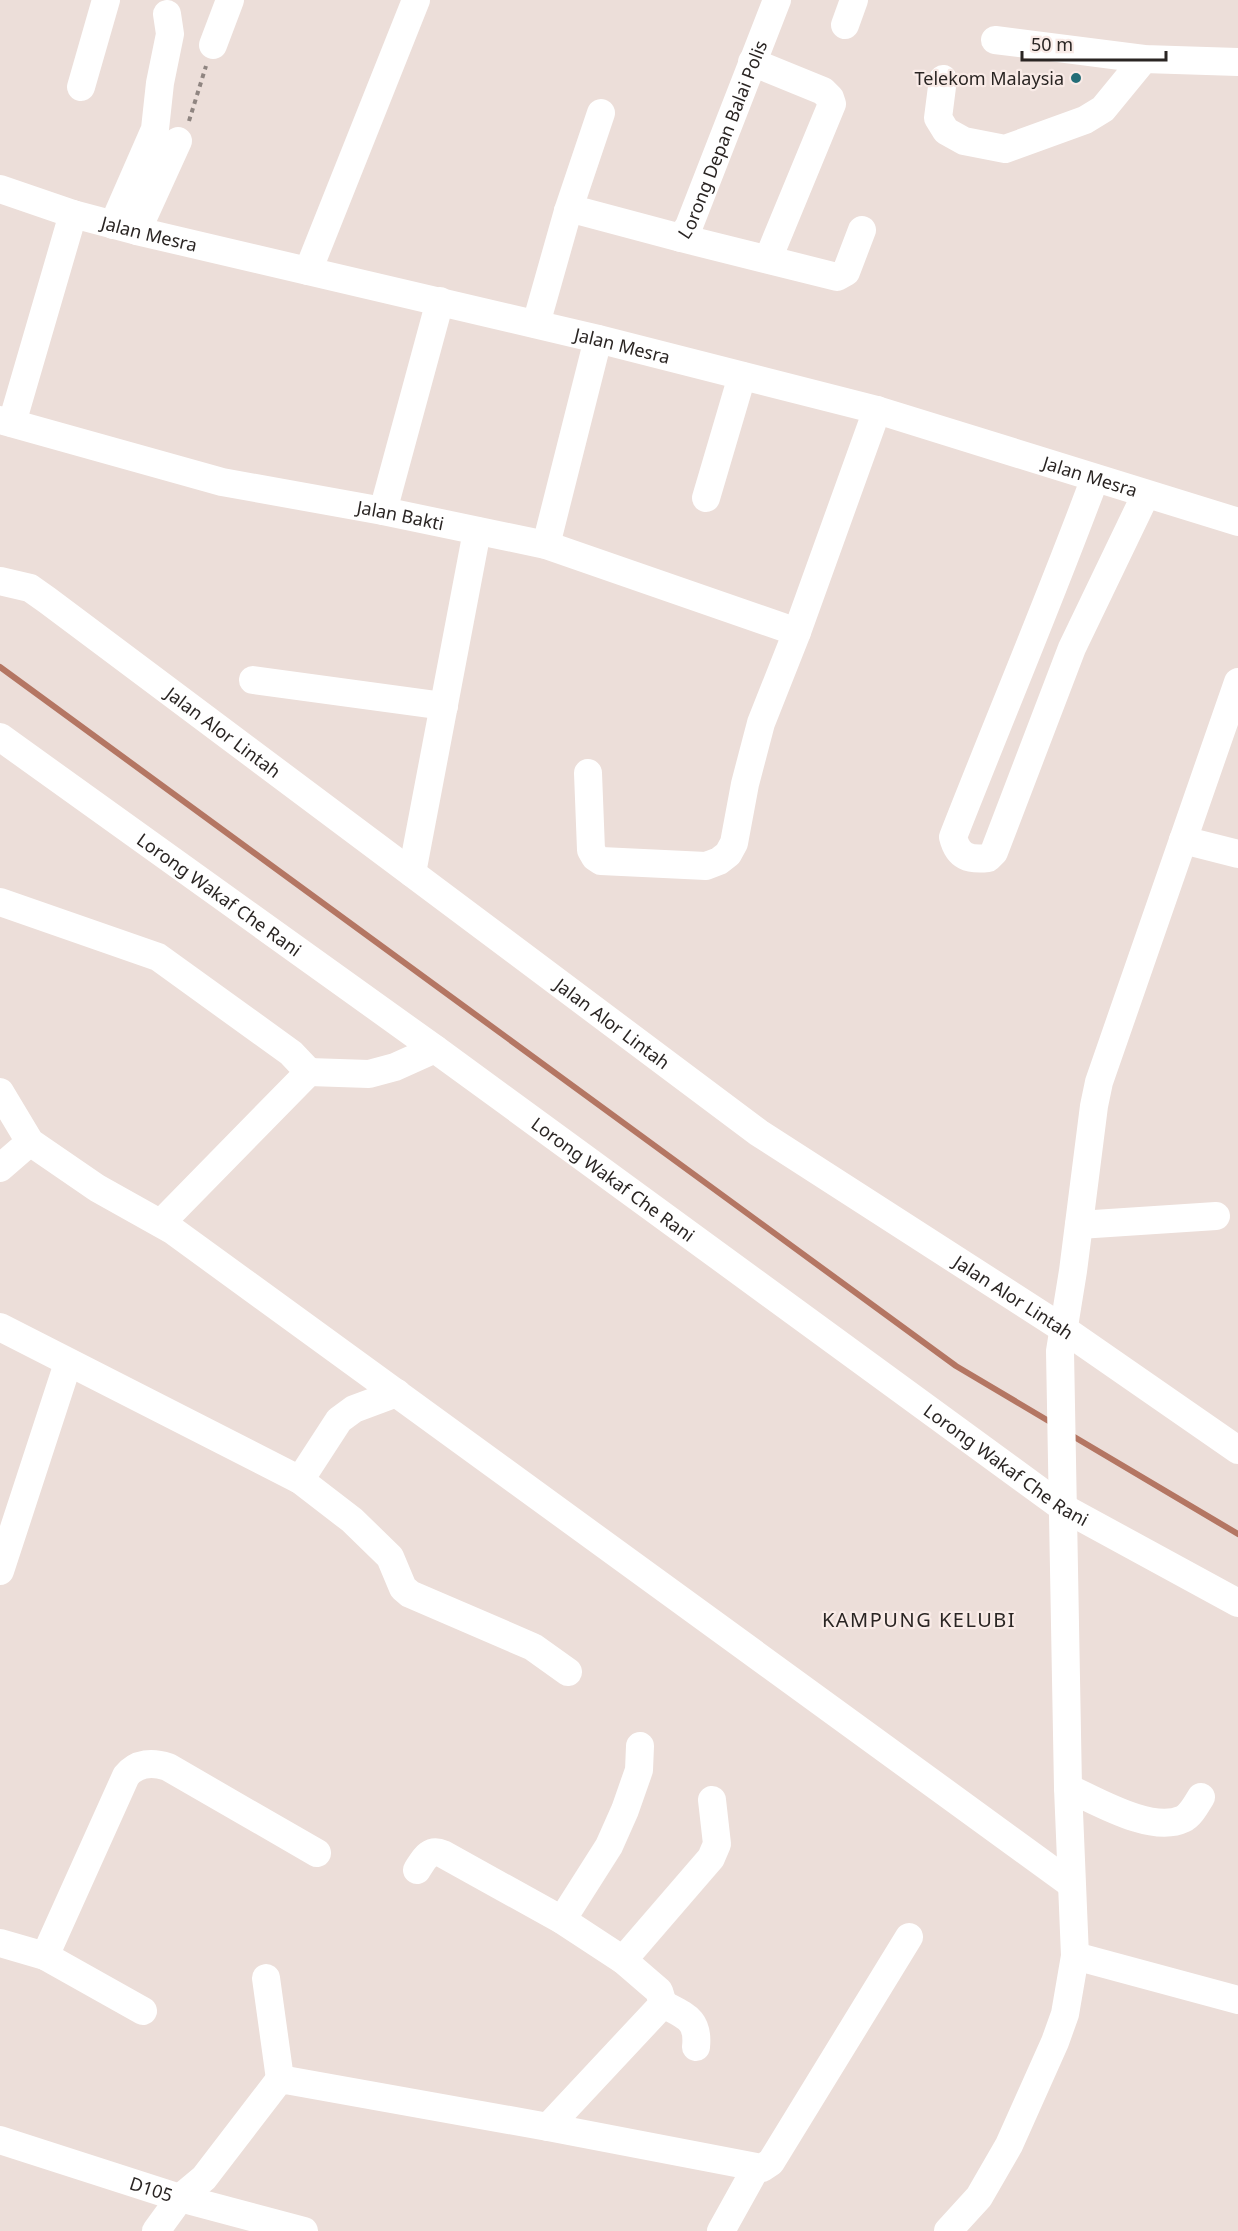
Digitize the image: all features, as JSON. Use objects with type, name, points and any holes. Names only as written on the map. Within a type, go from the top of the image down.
[{"type":"street","points":[[81,87],[106,0]]},
{"type":"street","points":[[213,45],[230,0]]},
{"type":"street","points":[[308,271],[416,0]]},
{"type":"street","name":"Lorong Depan Balai Polis","points":[[568,211],[576,210],[681,238],[689,226],[777,0]]},
{"type":"street","points":[[125,228],[155,129],[160,83],[170,34],[167,14]]},
{"type":"street","points":[[995,40],[1144,59],[1238,62]]},
{"type":"street","points":[[943,79],[938,117],[946,131],[964,141],[1005,149],[1085,120],[1102,109],[1144,59]]},
{"type":"street","points":[[752,62],[823,91],[832,104],[768,260]]},
{"type":"street","points":[[536,324],[568,211],[601,113]]},
{"type":"street","points":[[125,228],[178,141]]},
{"type":"street","name":"Jalan Mesra","points":[[0,189],[73,214],[125,228],[598,339],[877,410],[1238,522]]},
{"type":"street","points":[[6,421],[73,214]]},
{"type":"street","points":[[681,238],[837,277],[846,272],[861,230]]},
{"type":"street","points":[[383,511],[440,301]]},
{"type":"street","points":[[546,545],[598,339]]},
{"type":"street","points":[[706,498],[742,376]]},
{"type":"street","points":[[588,773],[591,850],[601,861],[706,866],[719,861],[728,854],[734,843],[761,723],[797,632],[877,410]]},
{"type":"street","name":"Jalan Bakti","points":[[6,421],[222,482],[383,511],[546,545],[797,632]]},
{"type":"street","points":[[1095,478],[1056,584],[1001,714],[953,837],[955,848],[963,855],[975,860],[988,858],[994,852],[1072,648],[1146,494]]},
{"type":"street","points":[[411,873],[477,531]]},
{"type":"street","name":"Jalan Alor Lintah","points":[[0,581],[30,588],[47,600],[759,1133],[1061,1339],[1238,1450]]},
{"type":"street","points":[[1056,584],[1091,609]]},
{"type":"street","points":[[253,680],[444,706]]},
{"type":"street","points":[[948,2231],[980,2197],[1009,2145],[1055,2042],[1065,2014],[1075,1956],[1068,1788],[1061,1476],[1061,1339],[1099,1082],[1238,682]]},
{"type":"street","name":"Lorong Wakaf Che Rani","points":[[0,737],[435,1049],[1062,1507],[1238,1603]]},
{"type":"street","points":[[1183,840],[1238,854]]},
{"type":"street","points":[[0,902],[158,957],[291,1053],[309,1072],[369,1074],[395,1067],[435,1049]]},
{"type":"street","points":[[161,1223],[309,1072]]},
{"type":"street","points":[[0,1092],[30,1142],[97,1188],[161,1223],[1071,1884]]},
{"type":"street","points":[[0,1168],[30,1142]]},
{"type":"street","points":[[1079,1225],[1216,1216]]},
{"type":"street","points":[[0,1327],[300,1480],[352,1521],[390,1557],[403,1588],[410,1594],[533,1647],[568,1672]]},
{"type":"street","points":[[0,1571],[68,1363]]},
{"type":"street","points":[[300,1480],[339,1420],[354,1409],[397,1394]]},
{"type":"street","points":[[562,1920],[609,1846],[625,1810],[639,1770],[639,1746]]},
{"type":"street","points":[[45,1956],[126,1776],[130,1771],[142,1765],[158,1764],[168,1767],[317,1852]]},
{"type":"street","points":[[1068,1788],[1145,1821],[1167,1825],[1185,1819],[1201,1797]]},
{"type":"street","points":[[623,1960],[711,1858],[717,1844],[712,1800]]},
{"type":"street","points":[[417,1870],[428,1854],[438,1852],[562,1920],[623,1960],[658,1991],[663,2004],[690,2019],[695,2026],[696,2047]]},
{"type":"street","points":[[280,2079],[762,2168],[771,2162],[909,1937]]},
{"type":"street","points":[[0,1943],[45,1956],[143,2011]]},
{"type":"street","points":[[1075,1956],[1238,2000]]},
{"type":"street","points":[[156,2231],[180,2198],[204,2178],[280,2079],[266,1978]]},
{"type":"street","points":[[548,2127],[663,2004]]},
{"type":"street","name":"D105","points":[[0,2140],[180,2198],[296,2230]]},
{"type":"street","points":[[721,2231],[756,2168]]},
{"type":"path","points":[[178,141],[190,118],[213,45]]},
{"type":"waterway","points":[[0,667],[956,1366],[1052,1423]]},
{"type":"waterway","points":[[1071,1435],[1238,1534]]},
{"type":"place","name":"Telekom Malaysia","points":[[1076,78]]},
{"type":"district","name":"KAMPUNG KELUBI","points":[[919,1619]]}]
